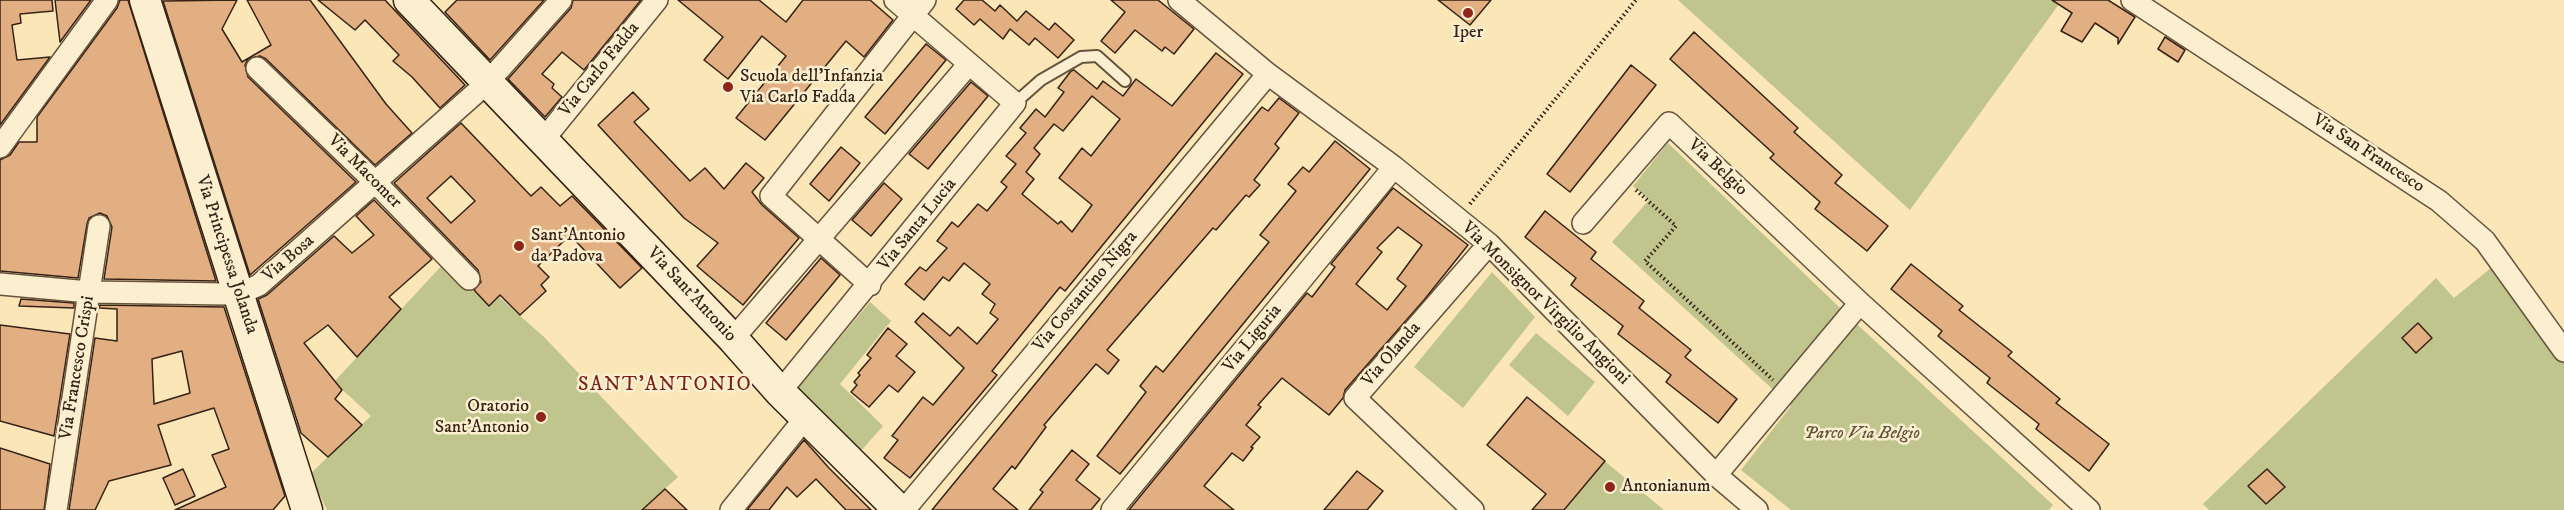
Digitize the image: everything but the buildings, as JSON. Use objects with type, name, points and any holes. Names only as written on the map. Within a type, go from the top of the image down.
[{"type":"street","points":[[0,147],[107,0]]},
{"type":"street","name":"Via Principessa Jolanda","points":[[145,0],[239,294],[299,506]]},
{"type":"street","name":"Via Sant'Antonio","points":[[409,0],[733,339],[780,393],[899,510]]},
{"type":"street","name":"Via Bosa","points":[[0,284],[89,292],[239,294],[259,285],[487,83],[561,0]]},
{"type":"street","name":"Via Carlo Fadda","points":[[544,139],[657,0]]},
{"type":"street","points":[[895,0],[919,8],[969,64],[1016,103]]},
{"type":"street","name":"Via Monsignor Virgilio Angioni","points":[[1179,0],[1268,74],[1394,167],[1489,244],[1716,475],[1757,510]]},
{"type":"street","name":"Via San Francesco","points":[[2132,0],[2439,201],[2485,242],[2564,351]]},
{"type":"street","points":[[870,285],[771,196],[919,8]]},
{"type":"street","points":[[733,339],[969,64]]},
{"type":"street","name":"Via Macomer","points":[[257,68],[376,183],[469,279]]},
{"type":"street","name":"Via Costantino Nigra","points":[[904,510],[1268,74]]},
{"type":"street","name":"Via Santa Lucia","points":[[780,393],[1016,103]]},
{"type":"street","name":"Via Belgio","points":[[1583,223],[1669,123],[1860,303],[2089,510]]},
{"type":"street","name":"Via Liguria","points":[[1112,510],[1394,167]]},
{"type":"street","name":"Via Francesco Crispi","points":[[56,510],[99,226]]},
{"type":"street","name":"Via Olanda","points":[[1473,510],[1355,398],[1489,244]]},
{"type":"street","points":[[1716,475],[1860,303]]},
{"type":"street","points":[[731,510],[806,417]]},
{"type":"lane","points":[[1016,103],[1041,80],[1081,57],[1097,56],[1125,81]]},
{"type":"path","points":[[1458,218],[1636,0]]},
{"type":"path","points":[[1622,178],[1676,226],[1645,261],[1786,392]]},
{"type":"green space","points":[[1678,0],[2062,0],[1910,210]]},
{"type":"green space","name":"Parco Via Belgio","points":[[1668,143],[1860,327],[2053,505],[2049,510],[1791,510],[1741,470],[1791,406],[1612,242],[1649,200],[1633,186]]},
{"type":"green space","points":[[444,263],[489,305],[499,297],[544,337],[678,477],[641,510],[327,510],[310,474],[371,416],[334,382]]},
{"type":"green space","points":[[2491,268],[2564,363],[2564,510],[2209,510],[2203,504],[2436,278],[2454,298]]},
{"type":"green space","points":[[1492,272],[1535,317],[1463,408],[1414,367]]},
{"type":"green space","points":[[870,302],[891,321],[840,384],[883,426],[859,453],[796,390]]},
{"type":"green space","points":[[1536,333],[1595,382],[1568,416],[1509,365]]},
{"type":"green space","name":"Antonianum","points":[[1605,461],[1608,464],[1664,510],[1565,510]]},
{"type":"place","name":"Iper","points":[[1468,13]]},
{"type":"place","name":"Scuola dell'Infanzia Via Carlo Fadda","points":[[728,87]]},
{"type":"place","name":"Sant'Antonio da Padova","points":[[519,246]]},
{"type":"place","name":"Oratorio Sant'Antonio","points":[[541,417]]},
{"type":"place","name":"Antonianum","points":[[1610,487]]},
{"type":"district","name":"SANT'ANTONIO","points":[[665,386]]}]
